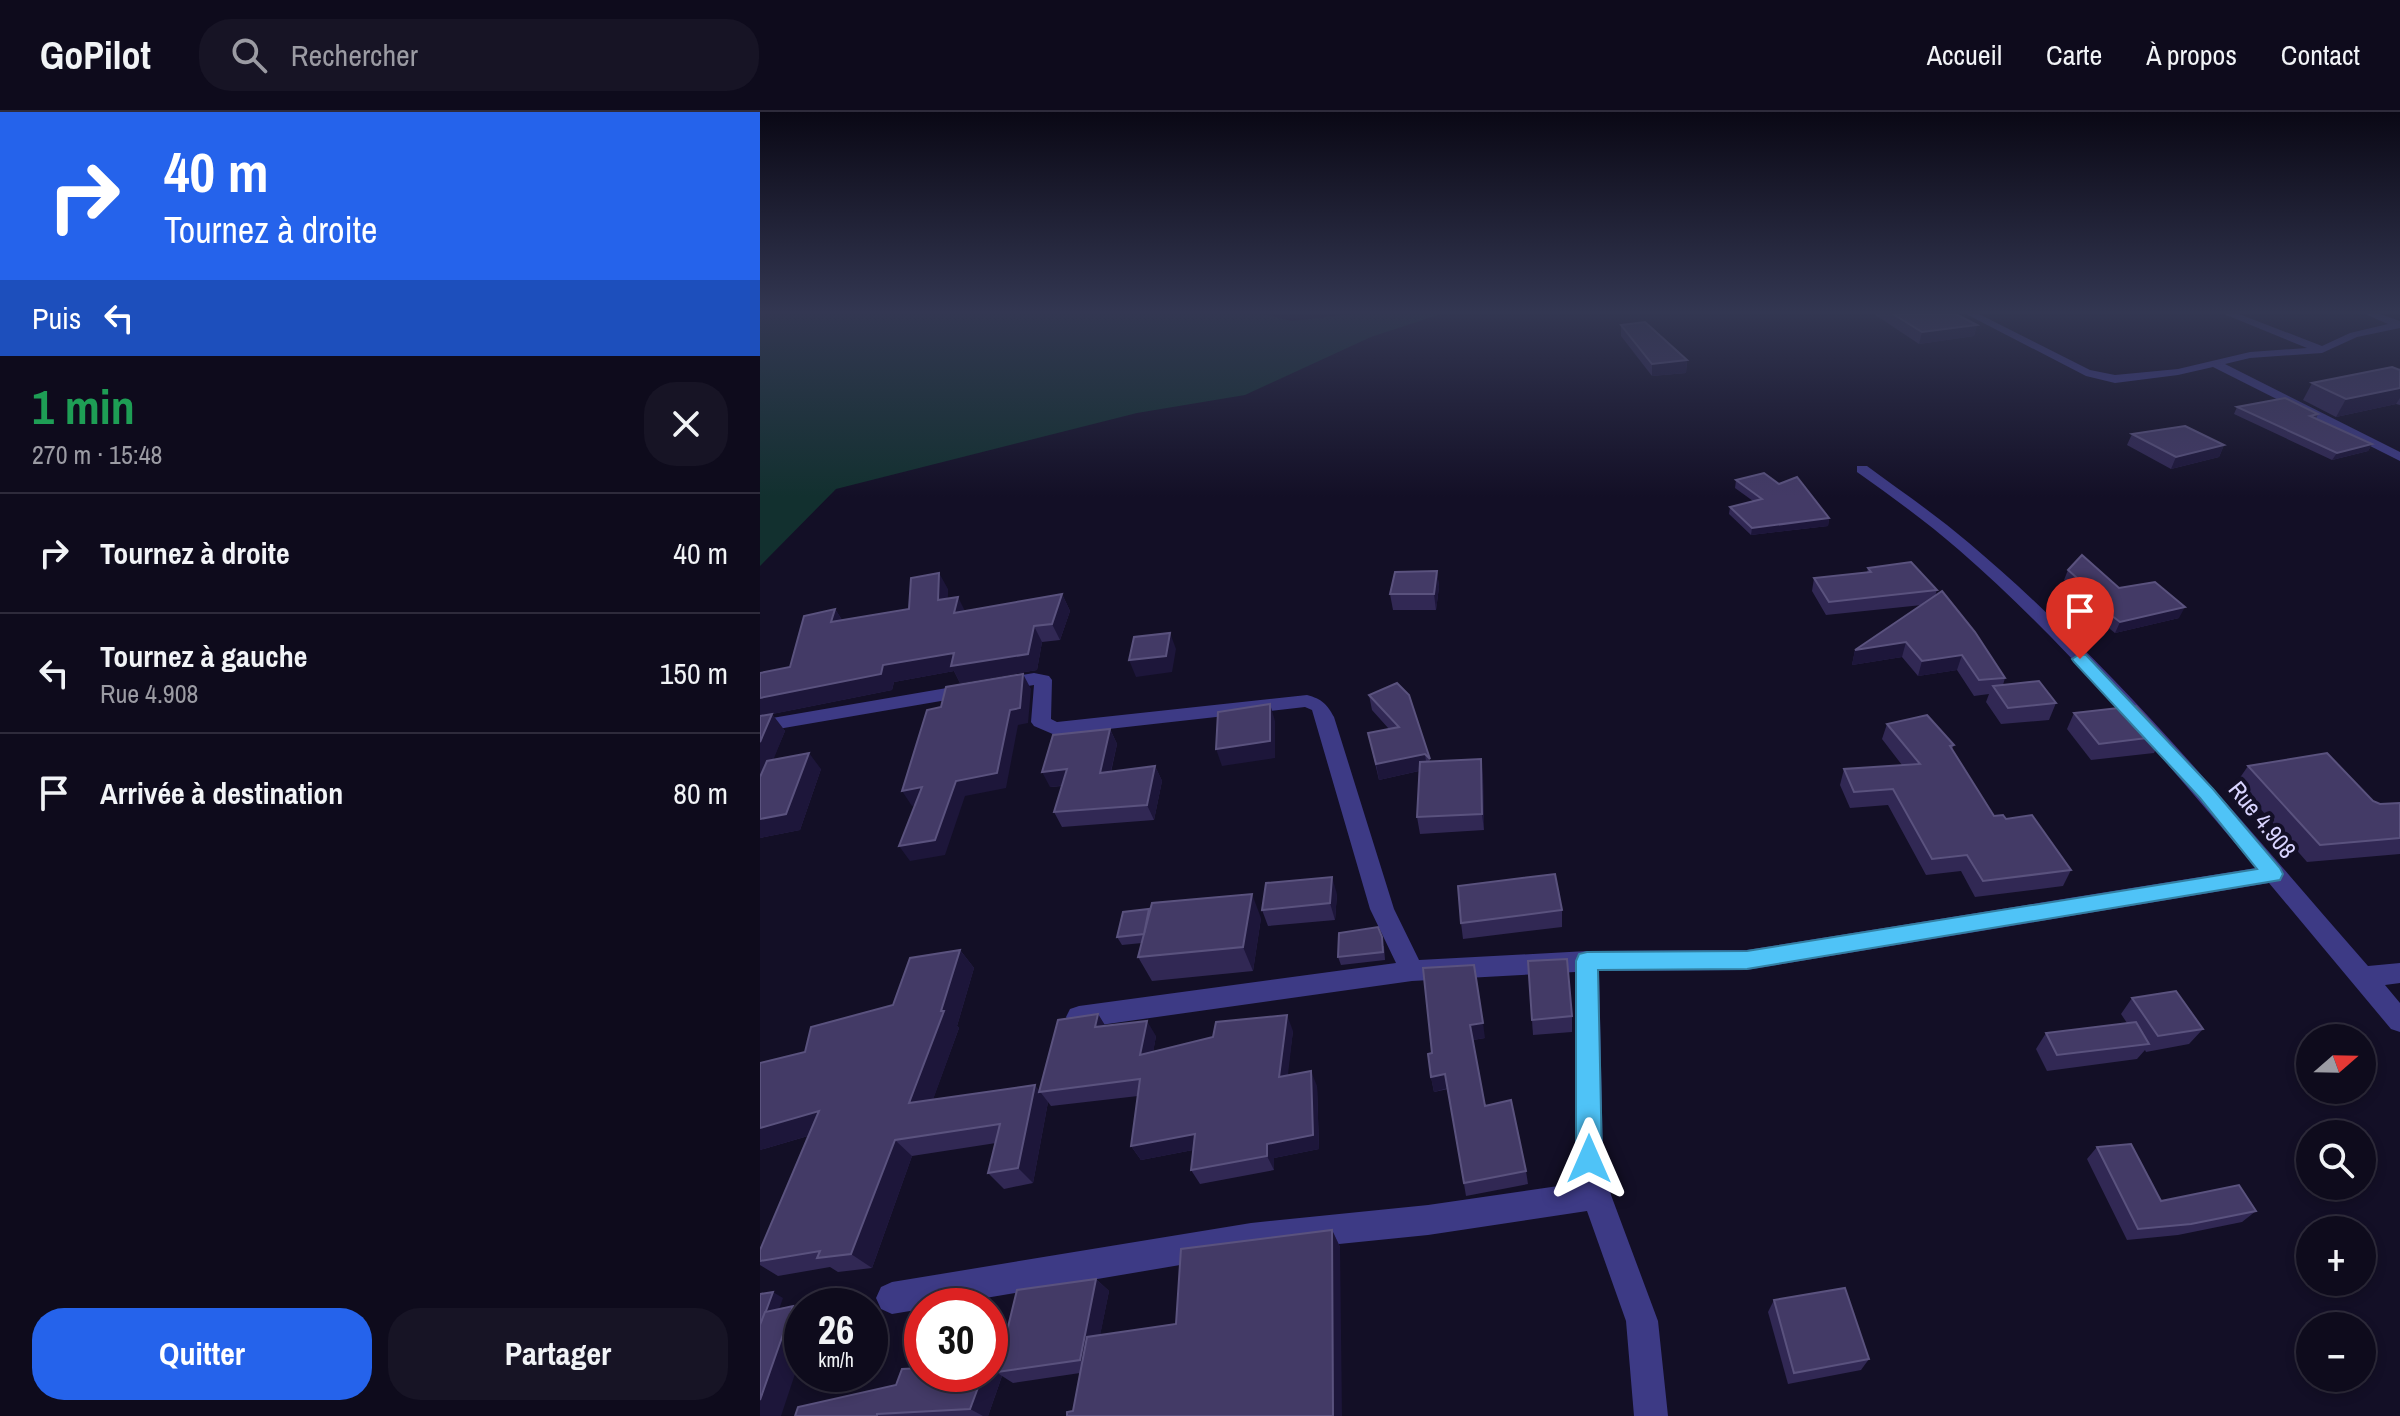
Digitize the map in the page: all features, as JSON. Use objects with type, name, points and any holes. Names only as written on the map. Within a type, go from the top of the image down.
[{"type":"street","points":[[2096,375],[2154,375]]},
{"type":"street","points":[[2237,375],[2400,457]]},
{"type":"street","name":"Rue 4.908","points":[[1862,469],[1976,557],[2059,636],[2207,793],[2400,1021]]},
{"type":"street","points":[[760,726],[1034,679],[1043,680],[1045,686],[1041,722],[1055,729],[1307,701],[1319,706],[1325,717],[1382,909],[1412,971]]},
{"type":"street","points":[[1079,1017],[1412,971],[1587,961],[1747,960],[2273,874]]},
{"type":"street","points":[[1587,961],[1589,1159],[1596,1195],[1642,1321],[1651,1416]]},
{"type":"street","points":[[2362,977],[2400,973]]},
{"type":"street","points":[[892,1298],[1251,1238],[1428,1220],[1596,1195]]},
{"type":"green space","points":[[760,375],[1289,375],[1245,395],[1137,413],[836,489],[760,566]]},
{"type":"building","points":[[2353,375],[2400,375],[2400,388],[2346,399],[2312,383]]},
{"type":"building","points":[[2285,398],[2318,414],[2310,416],[2372,444],[2337,453],[2237,407]]},
{"type":"building","points":[[2185,426],[2224,445],[2176,457],[2132,434]]},
{"type":"building","points":[[1764,473],[1779,484],[1797,477],[1829,518],[1752,528],[1730,507],[1762,499],[1736,480]]},
{"type":"building","points":[[2082,555],[2119,588],[2155,582],[2185,607],[2120,622],[2095,603],[2103,601],[2068,570]]},
{"type":"building","points":[[1911,562],[1937,590],[1829,602],[1814,578],[1871,572],[1868,568]]},
{"type":"building","points":[[1437,571],[1434,594],[1390,594],[1395,572]]},
{"type":"building","points":[[939,573],[938,600],[958,597],[954,613],[1062,594],[1052,624],[1034,626],[1028,654],[951,666],[954,653],[883,665],[881,674],[760,698],[760,673],[790,667],[804,616],[835,609],[831,622],[909,609],[911,578]]},
{"type":"building","points":[[1942,591],[1975,632],[2005,678],[1979,680],[1962,655],[1922,661],[1906,642],[1855,650]]},
{"type":"building","points":[[1170,633],[1166,656],[1129,660],[1134,637]]},
{"type":"building","points":[[1023,674],[1020,708],[1010,710],[997,773],[956,781],[935,840],[899,846],[922,787],[902,791],[927,710],[941,707],[946,687]]},
{"type":"building","points":[[2039,681],[2056,703],[2008,708],[1993,686]]},
{"type":"building","points":[[1397,683],[1409,695],[1430,759],[1425,754],[1376,764],[1368,733],[1399,727],[1369,695]]},
{"type":"building","points":[[1270,704],[1270,741],[1216,749],[1218,712]]},
{"type":"building","points":[[2136,706],[2163,736],[2099,744],[2074,713]]},
{"type":"building","points":[[772,714],[760,742],[760,716]]},
{"type":"building","points":[[1927,715],[1954,745],[1950,746],[1994,816],[2003,815],[2006,819],[2032,815],[2071,870],[1983,881],[1967,855],[1932,859],[1893,789],[1854,792],[1844,769],[1920,764],[1887,724]]},
{"type":"building","points":[[1110,729],[1100,773],[1155,766],[1147,805],[1054,812],[1067,769],[1042,772],[1053,735]]},
{"type":"building","points":[[809,753],[786,814],[760,819],[760,777],[767,761]]},
{"type":"building","points":[[2327,753],[2373,801],[2380,804],[2400,803],[2400,838],[2320,845],[2248,766]]},
{"type":"building","points":[[1481,759],[1482,814],[1417,817],[1420,762]]},
{"type":"building","points":[[1555,874],[1562,910],[1461,923],[1458,886]]},
{"type":"building","points":[[1332,877],[1330,903],[1262,910],[1266,883]]},
{"type":"building","points":[[1252,894],[1243,947],[1138,957],[1152,903]]},
{"type":"building","points":[[1149,909],[1144,934],[1117,937],[1123,912]]},
{"type":"building","points":[[1378,927],[1383,952],[1338,957],[1339,933]]},
{"type":"building","points":[[960,950],[941,1011],[944,1011],[909,1103],[1035,1085],[1018,1168],[988,1173],[1000,1124],[895,1140],[851,1254],[817,1258],[820,1251],[760,1261],[760,1250],[819,1111],[760,1128],[760,1063],[805,1052],[811,1027],[893,1005],[910,958]]},
{"type":"building","points":[[1567,959],[1572,1016],[1532,1020],[1528,961]]},
{"type":"building","points":[[1474,965],[1483,1023],[1470,1025],[1485,1106],[1511,1100],[1526,1171],[1464,1183],[1445,1074],[1431,1077],[1428,1054],[1432,1053],[1423,968]]},
{"type":"building","points":[[2176,991],[2203,1029],[2158,1036],[2132,998]]},
{"type":"building","points":[[1098,1014],[1095,1027],[1147,1021],[1140,1055],[1213,1037],[1216,1022],[1287,1015],[1279,1077],[1311,1071],[1313,1135],[1267,1144],[1267,1156],[1191,1170],[1195,1134],[1131,1146],[1140,1079],[1039,1092],[1058,1020]]},
{"type":"building","points":[[2136,1022],[2149,1044],[2057,1055],[2046,1033]]},
{"type":"building","points":[[2131,1144],[2161,1201],[2239,1185],[2256,1211],[2191,1224],[2138,1229],[2097,1147]]},
{"type":"building","points":[[1332,1230],[1333,1416],[1067,1416],[1067,1412],[1073,1411],[1087,1337],[1176,1324],[1181,1249]]},
{"type":"building","points":[[1096,1279],[1080,1360],[1008,1370],[1008,1327],[1017,1290]]},
{"type":"building","points":[[1845,1288],[1869,1359],[1794,1373],[1774,1300]]},
{"type":"building","points":[[773,1292],[766,1311],[760,1325],[760,1294]]},
{"type":"building","points":[[784,1308],[784,1332],[760,1400],[760,1325],[765,1312]]},
{"type":"building","points":[[902,1369],[904,1392],[976,1392],[970,1409],[877,1416],[795,1416],[798,1407],[865,1392],[888,1392],[888,1387],[896,1385]]},
{"type":"route","points":[[1589,1159],[1587,961],[1747,960],[2273,874],[2207,793],[2080,659]]}]
